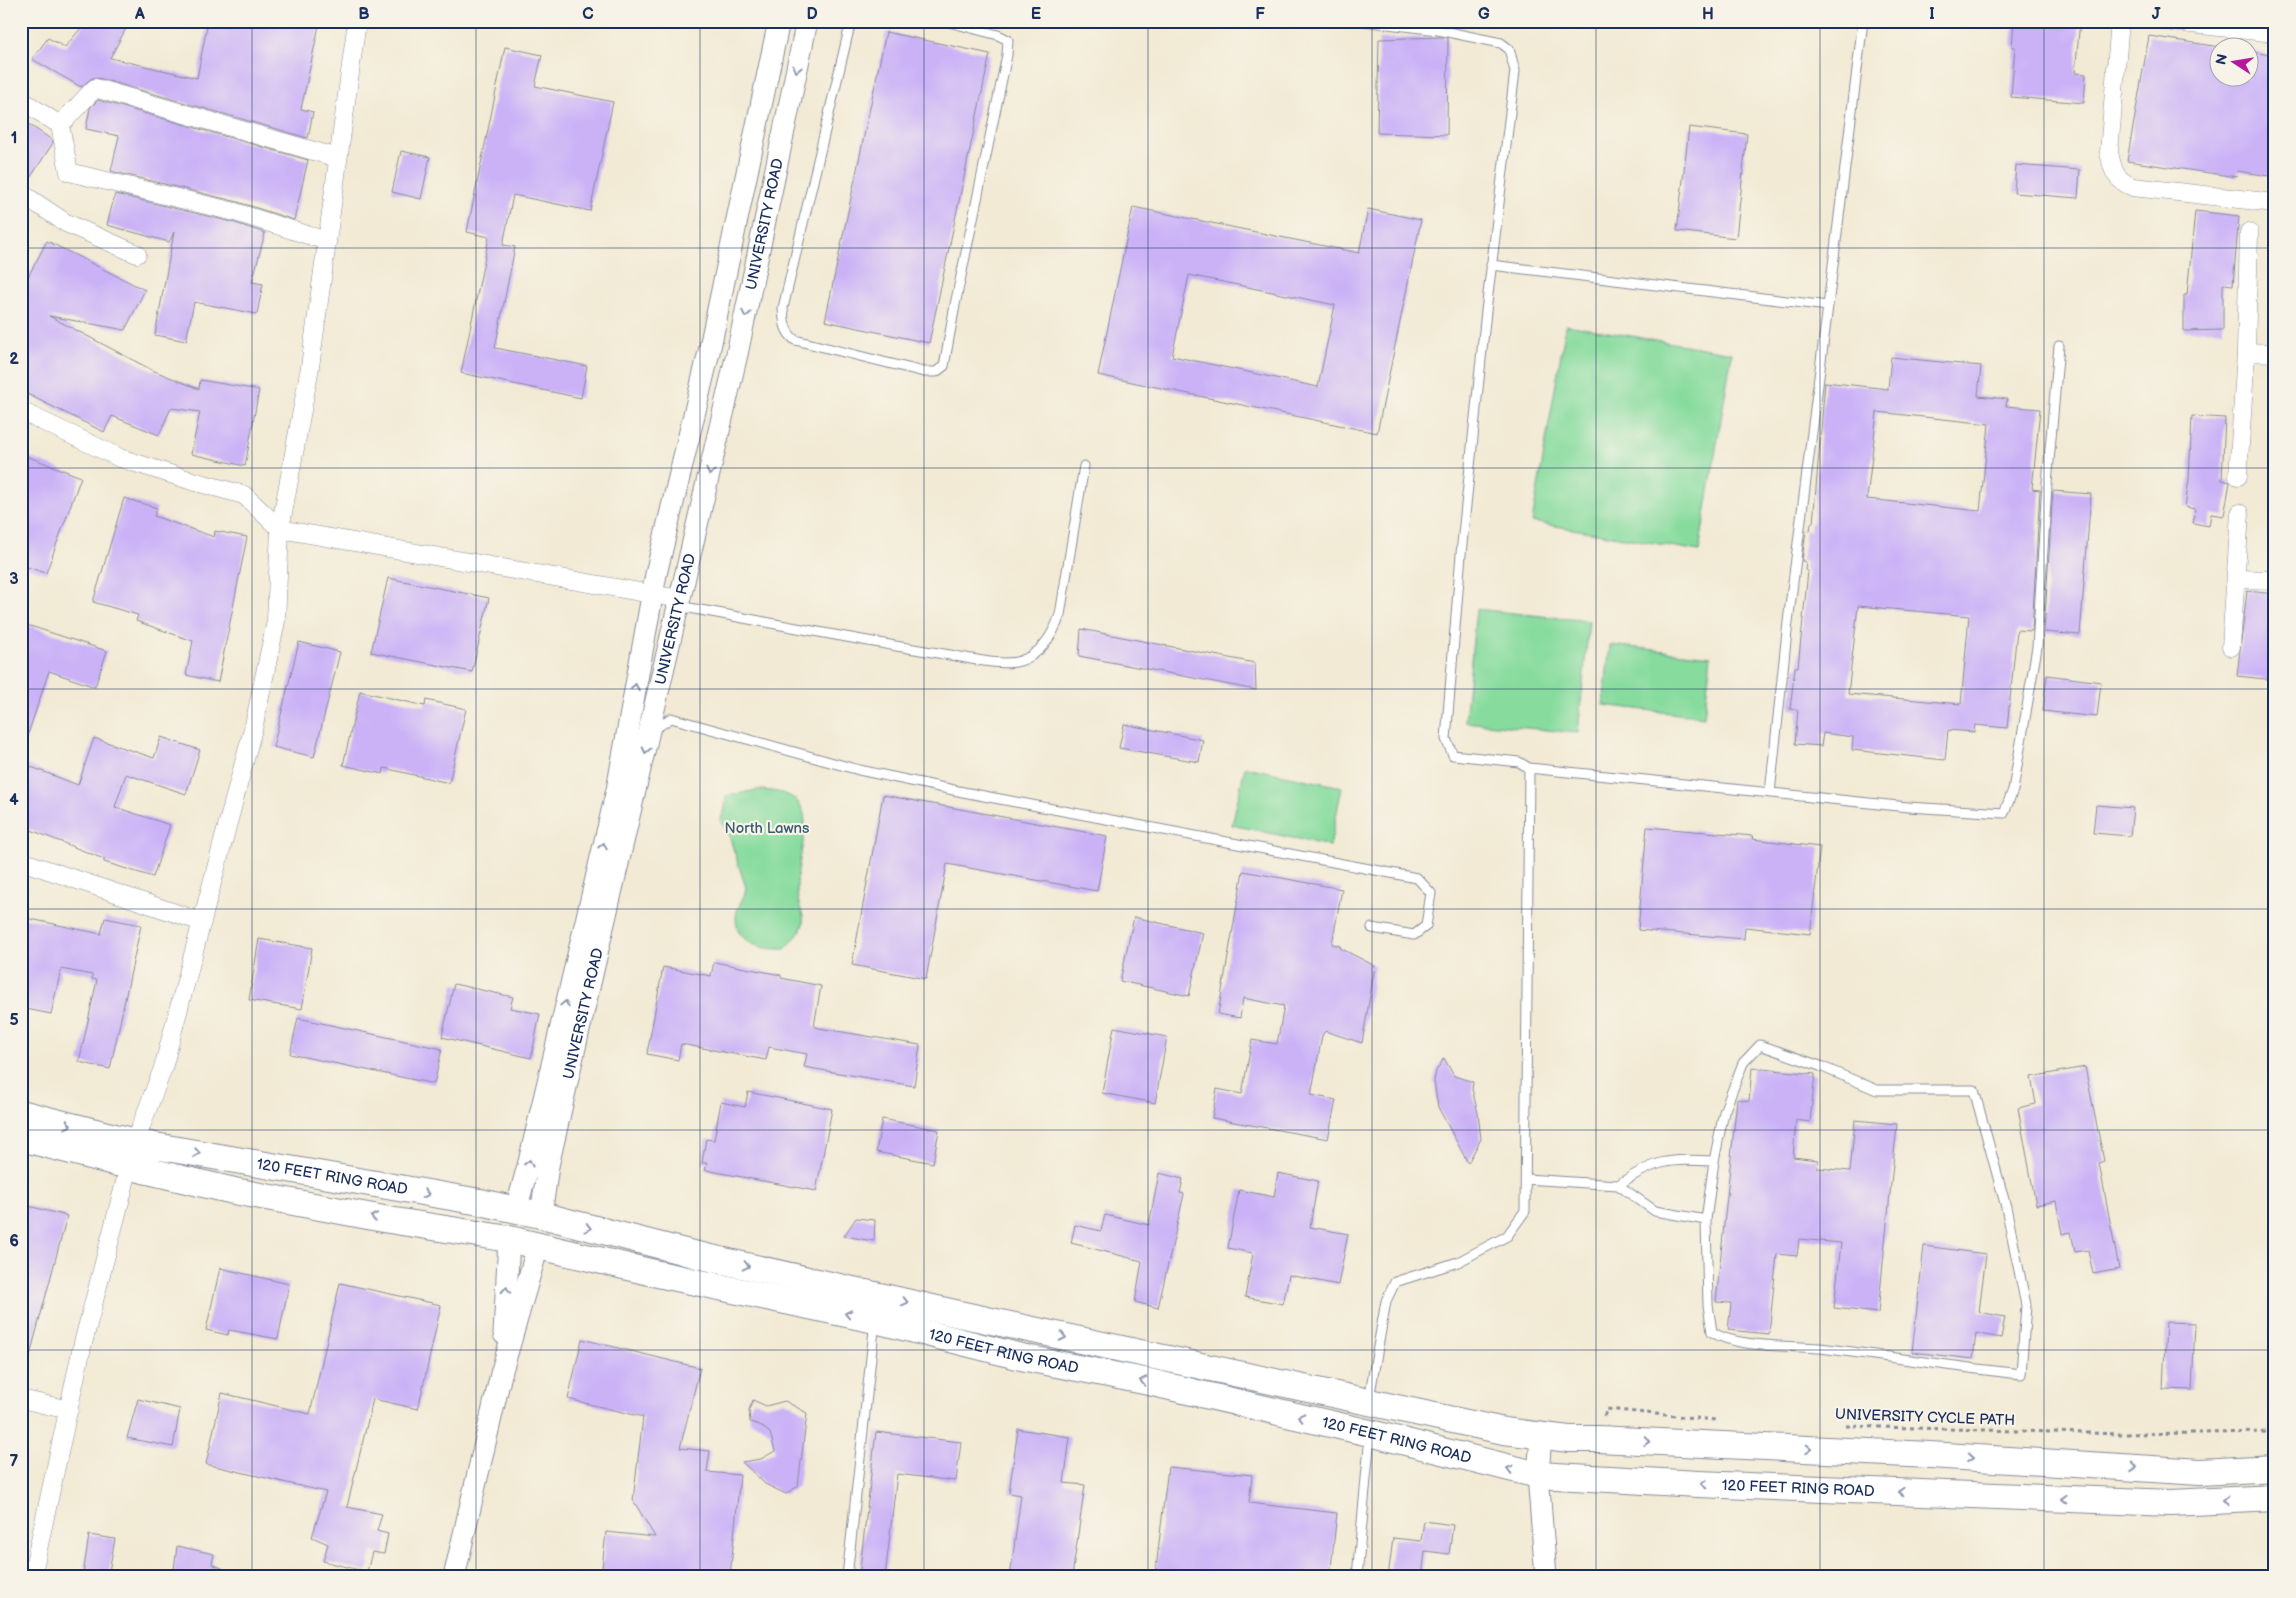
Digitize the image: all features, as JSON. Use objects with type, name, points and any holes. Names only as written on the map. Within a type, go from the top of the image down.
[{"type":"main road","name":"120 FEET RING ROAD","points":[[21,1113],[134,1142],[294,1169],[541,1215],[693,1254],[1368,1403],[1504,1431],[1569,1439],[1922,1454],[2200,1472],[2275,1468]]},
{"type":"main road","name":"120 FEET RING ROAD","points":[[21,1138],[129,1167],[234,1191],[389,1220],[509,1239],[658,1274],[875,1320],[1021,1357],[1149,1382],[1370,1433],[1538,1475],[1698,1484],[2171,1503],[2275,1498]]},
{"type":"main road","points":[[129,1167],[134,1142]]},
{"type":"main road","points":[[509,1239],[516,1210]]},
{"type":"main road","points":[[538,1246],[541,1215]]},
{"type":"street","points":[[134,1142],[163,1068],[254,725],[276,621],[280,528],[310,367],[357,21]]},
{"type":"street","name":"UNIVERSITY ROAD","points":[[516,1210],[617,790],[652,595],[711,342],[779,21]]},
{"type":"street","name":"UNIVERSITY ROAD","points":[[541,1215],[557,1128],[737,354],[807,21]]},
{"type":"street","points":[[2120,21],[2108,152],[2112,170],[2120,182],[2133,187],[2275,203]]},
{"type":"street","points":[[2164,21],[2275,33]]},
{"type":"street","points":[[60,125],[95,88],[338,158]]},
{"type":"street","points":[[21,100],[60,125],[69,172],[235,212],[327,241]]},
{"type":"street","points":[[21,192],[66,223],[137,254]]},
{"type":"street","points":[[2238,476],[2246,352],[2249,232]]},
{"type":"street","points":[[2246,352],[2275,353]]},
{"type":"street","points":[[21,411],[120,458],[244,495],[280,528],[652,595],[679,603]]},
{"type":"street","points":[[2231,647],[2240,513]]},
{"type":"street","points":[[2236,578],[2275,580]]},
{"type":"street","points":[[21,861],[202,922]]},
{"type":"street","points":[[32,1577],[82,1348],[129,1167]]},
{"type":"street","points":[[501,1374],[509,1239]]},
{"type":"street","points":[[454,1577],[501,1374],[538,1246]]},
{"type":"street","points":[[21,1399],[69,1410]]},
{"type":"street","points":[[1542,1436],[1538,1475],[1546,1577]]},
{"type":"lane","points":[[851,21],[783,308],[784,324],[788,334],[795,340],[924,372],[936,372],[944,366],[1007,55],[1008,40],[998,35],[945,21]]},
{"type":"lane","points":[[1363,21],[1438,30],[1501,43],[1509,49],[1515,71],[1491,265],[1461,554],[1446,739],[1453,755],[1519,762],[1530,768],[1908,807],[2004,813],[2013,790],[2017,771],[2037,647],[2047,484],[2059,346]]},
{"type":"lane","points":[[1770,793],[1788,622],[1863,21]]},
{"type":"lane","points":[[1491,265],[1828,306]]},
{"type":"lane","points":[[679,603],[935,652],[994,662],[1018,662],[1030,657],[1040,649],[1055,630],[1060,615],[1084,466]]},
{"type":"lane","points":[[651,725],[659,726],[671,718],[858,770],[963,792],[1417,878],[1431,893],[1426,926],[1414,935],[1372,928]]},
{"type":"lane","points":[[1368,1403],[1386,1301],[1395,1282],[1458,1262],[1507,1236],[1524,1211],[1526,1179],[1530,768]]},
{"type":"lane","points":[[1760,1045],[1820,1066],[1877,1090],[1974,1090],[2006,1207],[2026,1305],[2021,1374],[1900,1360],[1827,1348],[1735,1342],[1720,1337],[1712,1332],[1708,1305],[1706,1220],[1714,1161],[1724,1112],[1743,1063],[1760,1045]]},
{"type":"lane","points":[[1618,1185],[1644,1167],[1672,1159],[1714,1161]]},
{"type":"lane","points":[[1526,1179],[1618,1185],[1655,1211],[1706,1220]]},
{"type":"lane","points":[[847,1577],[875,1320]]},
{"type":"lane","points":[[1357,1577],[1370,1433]]},
{"type":"path","points":[[1598,1439],[1606,1409],[1718,1420]]},
{"type":"path","name":"UNIVERSITY CYCLE PATH","points":[[1845,1426],[2121,1434],[2275,1432]]},
{"type":"green space","points":[[1566,325],[1732,353],[1699,551],[1532,522]]},
{"type":"green space","points":[[1476,609],[1589,621],[1578,733],[1465,722]]},
{"type":"green space","points":[[1610,645],[1711,656],[1704,717],[1603,705]]},
{"type":"green space","points":[[1245,767],[1342,787],[1330,846],[1232,825]]},
{"type":"green space","name":"North Lawns","points":[[757,790],[779,792],[794,799],[802,808],[805,820],[797,883],[797,895],[803,923],[795,938],[785,949],[760,947],[753,944],[746,940],[737,927],[736,914],[746,888],[728,832],[720,821],[725,809],[726,796]]},
{"type":"building","points":[[87,21],[130,21],[110,58],[197,78],[208,21],[320,21],[301,109],[313,112],[308,138],[98,78],[92,78],[81,87],[32,59],[48,38],[65,47]]},
{"type":"building","points":[[2014,21],[2080,21],[2075,73],[2086,74],[2084,103],[2011,97],[2015,47],[2012,47]]},
{"type":"building","points":[[886,32],[990,54],[929,343],[825,321]]},
{"type":"building","points":[[2149,36],[2208,45],[2208,88],[2258,88],[2258,53],[2275,56],[2275,177],[2238,171],[2237,177],[2127,161]]},
{"type":"building","points":[[1448,38],[1447,135],[1377,133],[1379,39]]},
{"type":"building","points":[[505,47],[542,55],[535,86],[613,102],[590,211],[513,195],[503,245],[515,247],[495,348],[587,366],[581,398],[461,373],[489,237],[467,232]]},
{"type":"building","points":[[98,100],[308,160],[294,220],[238,202],[111,171],[119,136],[86,129],[90,108]]},
{"type":"building","points":[[21,119],[52,140],[53,143],[26,184],[21,182]]},
{"type":"building","points":[[1689,127],[1747,134],[1736,238],[1677,231]]},
{"type":"building","points":[[401,151],[430,157],[421,199],[392,192]]},
{"type":"building","points":[[2016,165],[2080,170],[2078,198],[2014,193]]},
{"type":"building","points":[[115,194],[232,222],[265,233],[252,282],[263,284],[257,314],[194,302],[186,341],[155,335],[174,232],[169,242],[107,225]]},
{"type":"building","points":[[1133,207],[1359,253],[1368,209],[1421,220],[1377,433],[1098,375]],"holes":[[[1189,275],[1335,305],[1318,387],[1172,356]]]},
{"type":"building","points":[[2195,211],[2239,216],[2233,285],[2223,284],[2223,330],[2184,331],[2184,295],[2187,295]]},
{"type":"building","points":[[47,241],[145,290],[125,330],[49,316],[152,370],[199,389],[200,380],[259,390],[245,466],[191,454],[200,412],[171,408],[159,435],[112,416],[104,432],[21,391],[21,290]]},
{"type":"building","points":[[1891,357],[1981,366],[1978,396],[2007,399],[2006,406],[2040,409],[2032,489],[2040,490],[2032,631],[2017,630],[2007,728],[1975,725],[1974,732],[1948,730],[1945,760],[1852,750],[1853,737],[1823,733],[1821,746],[1795,744],[1798,710],[1790,709],[1795,667],[1798,667],[1808,571],[1805,570],[1806,562],[1802,561],[1806,530],[1810,531],[1811,523],[1813,523],[1825,382],[1888,389]],"holes":[[[1877,412],[1989,424],[1980,511],[1867,499]],[[1858,606],[1969,616],[1961,704],[1848,694]]]},
{"type":"building","points":[[2192,416],[2225,418],[2222,480],[2230,482],[2224,516],[2211,514],[2209,526],[2193,523],[2195,509],[2185,507],[2189,479]]},
{"type":"building","points":[[21,454],[81,477],[46,573],[21,565]]},
{"type":"building","points":[[2053,491],[2091,494],[2080,635],[2044,632]]},
{"type":"building","points":[[124,498],[157,508],[154,516],[214,537],[215,531],[247,537],[218,682],[186,675],[193,641],[136,621],[138,615],[93,602]]},
{"type":"building","points":[[388,578],[489,598],[472,672],[371,652]]},
{"type":"building","points":[[2247,591],[2275,594],[2275,680],[2237,676]]},
{"type":"building","points":[[21,623],[107,651],[95,687],[49,671],[24,746],[21,745]]},
{"type":"building","points":[[1081,629],[1255,663],[1256,690],[1079,656]]},
{"type":"building","points":[[299,642],[340,652],[314,757],[273,747]]},
{"type":"building","points":[[2047,675],[2101,682],[2097,717],[2043,711]]},
{"type":"building","points":[[360,691],[425,706],[426,700],[466,709],[449,783],[384,768],[383,774],[343,765]]},
{"type":"building","points":[[1124,724],[1203,740],[1199,762],[1119,748]]},
{"type":"building","points":[[161,737],[200,750],[186,794],[126,774],[115,807],[170,825],[153,877],[104,862],[104,859],[21,826],[21,763],[78,785],[94,738],[154,758]]},
{"type":"building","points":[[883,795],[1107,836],[1097,891],[947,864],[926,979],[852,965]]},
{"type":"building","points":[[2096,805],[2133,808],[2130,836],[2093,833]]},
{"type":"building","points":[[1647,827],[1753,836],[1752,839],[1820,847],[1810,934],[1745,927],[1744,939],[1638,930]]},
{"type":"building","points":[[1243,871],[1342,889],[1332,944],[1340,946],[1340,948],[1375,966],[1362,1043],[1325,1031],[1322,1036],[1311,1095],[1336,1100],[1328,1139],[1212,1118],[1217,1089],[1242,1094],[1252,1040],[1277,1044],[1284,1006],[1243,998],[1240,1018],[1218,1014]]},
{"type":"building","points":[[21,917],[101,934],[105,918],[141,925],[110,1069],[79,1062],[97,980],[92,979],[92,975],[61,969],[51,1014],[21,1008]]},
{"type":"building","points":[[1134,917],[1203,933],[1189,996],[1120,981]]},
{"type":"building","points":[[259,939],[312,948],[302,1009],[249,1000]]},
{"type":"building","points":[[714,962],[781,975],[781,978],[821,986],[814,1026],[920,1045],[914,1086],[804,1067],[807,1054],[769,1047],[766,1060],[681,1044],[678,1060],[647,1054],[663,967],[711,976]]},
{"type":"building","points":[[454,984],[513,997],[510,1008],[540,1014],[531,1058],[442,1037]]},
{"type":"building","points":[[298,1018],[442,1049],[434,1084],[290,1054]]},
{"type":"building","points":[[1114,1027],[1167,1037],[1155,1103],[1102,1093]]},
{"type":"building","points":[[1444,1058],[1454,1076],[1473,1082],[1472,1089],[1478,1113],[1481,1139],[1468,1163],[1438,1107],[1434,1081],[1436,1071]]},
{"type":"building","points":[[2085,1067],[2104,1161],[2099,1163],[2119,1269],[2093,1274],[2088,1250],[2075,1252],[2071,1232],[2062,1234],[2056,1201],[2036,1205],[2018,1108],[2036,1104],[2031,1077]]},
{"type":"building","points":[[1752,1068],[1815,1074],[1810,1122],[1796,1120],[1793,1157],[1818,1160],[1817,1168],[1850,1171],[1855,1120],[1897,1124],[1878,1313],[1834,1308],[1841,1243],[1799,1239],[1797,1256],[1777,1254],[1769,1334],[1728,1330],[1731,1303],[1716,1302],[1737,1099],[1749,1101]]},
{"type":"building","points":[[748,1092],[832,1109],[816,1191],[705,1170],[707,1163],[702,1163],[706,1139],[714,1140],[721,1102],[745,1107]]},
{"type":"building","points":[[882,1119],[939,1130],[933,1163],[876,1152]]},
{"type":"building","points":[[1159,1173],[1183,1179],[1180,1193],[1184,1194],[1158,1308],[1135,1302],[1142,1261],[1071,1243],[1075,1225],[1101,1231],[1105,1215],[1149,1225]]},
{"type":"building","points":[[1278,1173],[1318,1181],[1310,1227],[1348,1234],[1338,1285],[1289,1275],[1283,1304],[1245,1297],[1253,1253],[1228,1248],[1239,1190],[1274,1197]]},
{"type":"building","points":[[21,1204],[67,1216],[26,1370],[21,1369]]},
{"type":"building","points":[[856,1218],[875,1220],[874,1241],[844,1236]]},
{"type":"building","points":[[1924,1246],[1986,1254],[1979,1312],[2005,1317],[2001,1338],[1976,1333],[1973,1359],[1912,1352]]},
{"type":"building","points":[[220,1268],[289,1284],[278,1339],[229,1330],[228,1335],[206,1330]]},
{"type":"building","points":[[340,1283],[441,1305],[418,1409],[373,1399],[347,1507],[382,1514],[377,1531],[388,1534],[384,1554],[372,1552],[367,1572],[323,1561],[328,1544],[312,1537],[326,1492],[206,1464],[222,1393],[310,1414]]},
{"type":"building","points":[[2166,1322],[2195,1323],[2192,1390],[2163,1389]]},
{"type":"building","points":[[582,1339],[700,1368],[680,1448],[710,1451],[707,1472],[740,1475],[730,1577],[601,1577],[606,1532],[655,1537],[633,1500],[643,1417],[568,1399]]},
{"type":"building","points":[[138,1399],[180,1409],[173,1447],[127,1438]]},
{"type":"building","points":[[753,1400],[766,1406],[785,1401],[807,1413],[798,1486],[786,1494],[765,1484],[742,1462],[761,1459],[775,1451],[770,1433],[760,1425],[750,1422],[749,1410]]},
{"type":"building","points":[[1018,1429],[1070,1437],[1064,1483],[1085,1485],[1072,1577],[1010,1577],[1021,1495],[1009,1493]]},
{"type":"building","points":[[876,1432],[961,1442],[956,1481],[897,1474],[885,1577],[859,1577]]},
{"type":"building","points":[[1168,1467],[1252,1475],[1249,1503],[1337,1513],[1330,1577],[1155,1577]]},
{"type":"building","points":[[1424,1521],[1453,1525],[1449,1554],[1425,1551],[1422,1577],[1388,1577],[1393,1538],[1421,1541]]},
{"type":"building","points":[[89,1535],[115,1539],[108,1577],[83,1575]]},
{"type":"building","points":[[177,1546],[214,1554],[212,1564],[242,1577],[173,1577]]}]
